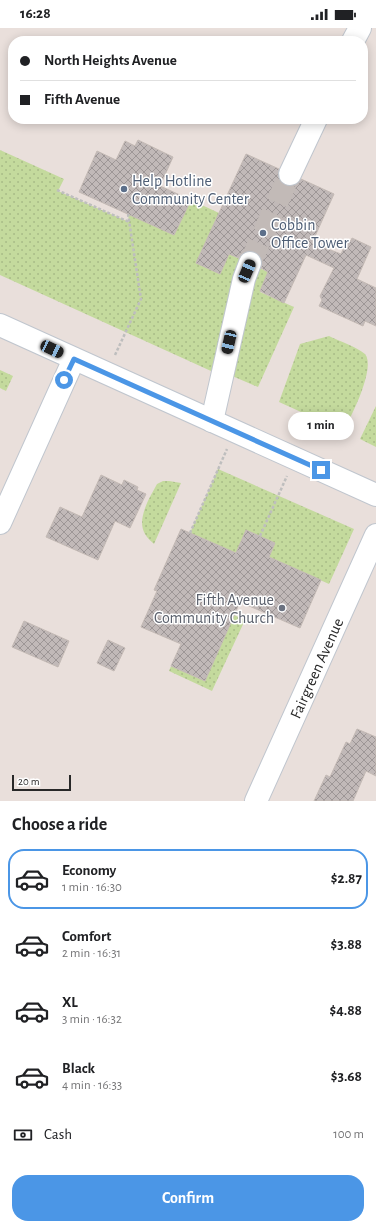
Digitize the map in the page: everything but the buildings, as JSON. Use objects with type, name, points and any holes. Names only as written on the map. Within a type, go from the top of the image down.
[{"type":"street","points":[[290,174],[314,124]]},
{"type":"street","points":[[212,421],[244,279],[250,263]]},
{"type":"street","points":[[0,325],[376,495]]},
{"type":"street","points":[[0,523],[74,359]]},
{"type":"street","name":"Fairgreen Avenue","points":[[256,801],[376,535]]},
{"type":"path","points":[[57,190],[129,222]]},
{"type":"path","points":[[106,373],[141,299],[128,214]]},
{"type":"path","points":[[190,533],[235,431]]},
{"type":"path","points":[[260,536],[295,458]]},
{"type":"green space","points":[[0,150],[64,179],[58,191],[129,222],[128,214],[174,235],[191,200],[219,213],[196,263],[220,274],[229,254],[268,272],[260,292],[294,307],[258,387],[223,372],[222,376],[0,275]]},
{"type":"green space","points":[[329,336],[362,351],[368,360],[362,392],[343,431],[279,402],[300,344]]},
{"type":"green space","points":[[0,370],[13,376],[6,391],[0,388]]},
{"type":"green space","points":[[376,406],[376,447],[360,439]]},
{"type":"green space","points":[[218,469],[354,529],[329,584],[269,557],[275,543],[246,530],[236,553],[190,533]]},
{"type":"green space","points":[[163,481],[181,483],[154,544],[148,538],[143,528],[143,515],[157,484]]},
{"type":"green space","points":[[234,615],[245,620],[212,691],[169,671],[171,666],[205,681]]},
{"type":"tunnel","points":[[250,263],[290,174]]},
{"type":"place","name":"Help Hotline Community Center","points":[[124,189]]},
{"type":"place","name":"Cobbin Office Tower","points":[[263,233]]},
{"type":"place","name":"Fifth Avenue Community Church","points":[[282,608]]},
{"type":"route","points":[[64,380],[74,359],[321,470]]}]
